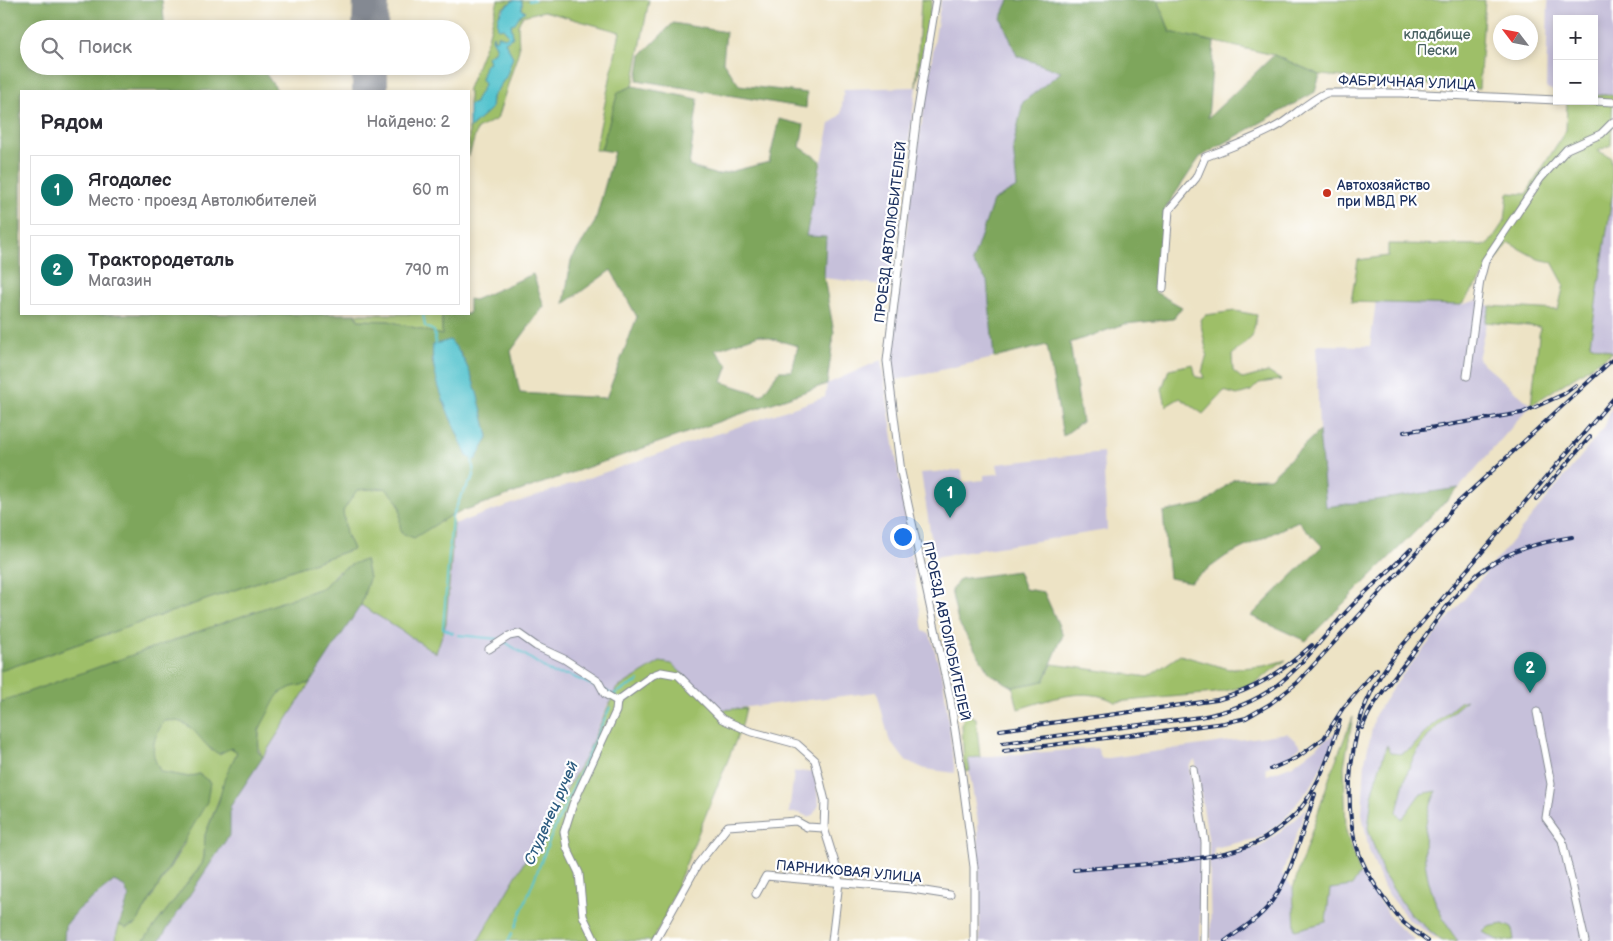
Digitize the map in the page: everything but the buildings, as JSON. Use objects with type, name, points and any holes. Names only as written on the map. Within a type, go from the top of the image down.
[{"type":"street","name":"ПРОЕЗД АВТОЛЮБИТЕЛЕЙ","points":[[936,0],[917,115],[887,361],[901,472],[950,698],[961,767],[974,867],[976,897],[974,941]]},
{"type":"street","name":"ФАБРИЧНАЯ УЛИЦА","points":[[1163,288],[1169,210],[1196,178],[1205,157],[1250,140],[1282,123],[1318,96],[1326,93],[1401,93],[1553,100]]},
{"type":"street","points":[[1598,101],[1613,102]]},
{"type":"street","points":[[1467,376],[1480,280],[1485,262],[1540,179],[1567,149],[1601,134],[1613,122]]},
{"type":"street","points":[[489,649],[509,636],[519,634],[536,646],[564,659],[584,672],[598,682],[605,694],[617,702]]},
{"type":"street","points":[[595,941],[583,916],[579,873],[564,840],[564,832],[573,804],[616,711],[617,702],[653,675],[661,672],[678,675],[722,719],[749,730],[797,744],[815,760],[825,801],[824,828],[835,862],[838,882],[832,941]]},
{"type":"street","points":[[1537,712],[1550,784],[1546,818],[1562,840],[1585,941]]},
{"type":"street","points":[[1193,769],[1205,842],[1204,941]]},
{"type":"street","points":[[655,941],[698,864],[728,826],[796,820],[807,827],[824,828]]},
{"type":"street","name":"ПАРНИКОВАЯ УЛИЦА","points":[[756,894],[766,876],[950,895]]},
{"type":"shaded area","points":[[941,0],[1009,0],[1001,18],[1062,72],[1013,147],[1017,187],[987,281],[994,358],[892,381],[895,325],[912,185]]},
{"type":"shaded area","points":[[1548,0],[1613,0],[1613,95],[1598,95],[1598,15],[1553,15],[1553,91],[1546,88]]},
{"type":"shaded area","points":[[916,87],[891,286],[824,278],[826,238],[806,237],[830,124],[841,114],[844,89]]},
{"type":"shaded area","points":[[1613,190],[1613,352],[1590,344]]},
{"type":"shaded area","points":[[1478,300],[1490,306],[1478,359],[1531,405],[1459,488],[1326,507],[1319,431],[1316,345],[1370,346],[1376,301],[1461,305]]},
{"type":"shaded area","points":[[881,360],[923,631],[930,634],[943,679],[955,773],[925,769],[905,760],[889,739],[877,692],[721,710],[672,665],[608,704],[585,758],[478,941],[159,941],[230,834],[230,807],[361,605],[436,653],[446,623],[454,524],[825,397],[827,384]]},
{"type":"shaded area","points":[[1613,404],[1613,941],[1440,941],[1408,919],[1384,888],[1369,850],[1362,814],[1365,761],[1375,715],[1399,679],[1604,428]]},
{"type":"shaded area","points":[[1103,452],[1107,530],[934,557],[921,473],[962,470],[963,482],[984,480],[984,475],[999,474],[997,464]]},
{"type":"shaded area","points":[[1339,730],[1313,783],[1282,822],[1259,838],[1214,848],[1214,858],[1261,846],[1294,821],[1307,806],[1282,874],[1293,888],[1295,930],[1330,889],[1352,886],[1360,873],[1395,924],[1416,941],[1211,941],[1209,843],[1195,759],[1189,766],[1201,840],[1200,941],[980,941],[978,822],[967,758],[1097,748],[1102,759],[1287,733],[1301,746],[1287,758],[1265,768],[1267,775],[1293,765]]},
{"type":"shaded area","points":[[814,771],[819,805],[813,815],[808,817],[800,813],[789,813],[794,772]]},
{"type":"shaded area","points":[[114,880],[124,886],[129,897],[127,908],[120,919],[115,939],[117,941],[64,941],[65,926],[78,910]]},
{"type":"green space","points":[[0,0],[162,0],[164,20],[20,20],[20,75],[266,75],[277,90],[20,90],[20,315],[356,315],[358,320],[389,321],[442,335],[442,315],[470,315],[470,299],[474,300],[533,274],[544,306],[511,351],[520,393],[606,398],[637,317],[611,270],[564,304],[571,260],[595,222],[614,152],[601,150],[618,92],[633,86],[698,99],[689,166],[717,175],[769,162],[779,119],[804,125],[800,147],[821,161],[806,236],[826,237],[824,278],[834,332],[827,384],[451,515],[414,538],[401,533],[399,505],[397,500],[385,488],[357,490],[343,511],[346,534],[353,549],[0,671]],"holes":[[[759,335],[798,346],[792,371],[779,371],[762,395],[722,382],[728,365],[715,350]],[[460,352],[472,378],[488,437],[476,459],[467,456],[448,409],[431,358]]]},
{"type":"green space","points":[[498,0],[514,0],[501,9],[498,18],[509,35],[506,38],[494,40],[496,46],[481,79],[484,84],[483,87],[475,103],[470,105],[470,90],[467,90],[488,38]]},
{"type":"green space","points":[[520,0],[649,0],[633,86],[618,93],[601,150],[595,150],[620,32],[544,11],[522,16],[518,25],[519,50],[497,119],[477,129],[470,153],[470,128],[491,109],[492,97],[506,77],[512,57],[505,42],[513,37],[510,24],[525,11],[522,10],[522,1]]},
{"type":"green space","points":[[921,0],[932,0],[916,87]]},
{"type":"green space","points":[[1009,0],[1158,0],[1170,32],[1214,42],[1208,118],[1274,55],[1320,75],[1315,92],[1200,157],[1165,209],[1155,292],[1182,307],[1173,319],[1125,324],[1070,343],[1082,422],[1063,436],[1047,345],[994,358],[987,281],[972,262],[993,201],[1017,187],[1013,147],[1023,102],[1061,72],[1017,56],[1001,18]]},
{"type":"green space","name":"кладбище Пески","points":[[1158,0],[1485,0],[1479,89],[1320,75],[1274,55],[1170,32]]},
{"type":"green space","points":[[673,23],[726,32],[723,62],[739,85],[807,93],[806,108],[637,80],[641,55]]},
{"type":"green space","points":[[1598,95],[1613,95],[1611,145],[1598,151],[1611,157],[1613,190],[1590,344],[1613,352],[1531,405],[1540,327],[1485,322],[1490,306],[1558,310],[1564,284],[1552,262],[1538,259],[1509,243],[1461,305],[1351,302],[1358,260],[1388,256],[1388,244],[1488,245],[1505,220],[1508,193],[1526,194],[1566,130],[1567,105],[1598,105]]},
{"type":"green space","points":[[1235,311],[1257,315],[1252,337],[1232,355],[1233,371],[1243,379],[1268,372],[1281,380],[1259,383],[1251,391],[1237,395],[1224,391],[1203,414],[1180,398],[1166,406],[1162,389],[1169,369],[1193,364],[1196,377],[1204,378],[1202,372],[1207,354],[1200,320],[1206,315]]},
{"type":"green space","points":[[356,315],[442,315],[442,335],[389,321],[358,320]]},
{"type":"green space","points":[[1319,431],[1326,507],[1459,488],[1306,641],[1251,616],[1322,546],[1298,521],[1226,556],[1190,582],[1169,578],[1163,512],[1204,504],[1234,479],[1270,478]]},
{"type":"green space","points":[[385,488],[394,496],[398,504],[400,509],[400,525],[413,538],[451,515],[454,524],[446,623],[436,653],[361,605],[369,578],[365,560],[337,572],[324,587],[0,702],[0,671],[353,549],[346,534],[343,511],[356,490]]},
{"type":"green space","points":[[365,560],[369,578],[361,605],[310,683],[292,687],[280,693],[276,698],[259,730],[258,751],[263,757],[230,807],[230,834],[159,941],[143,941],[202,864],[205,835],[219,801],[224,780],[237,752],[231,748],[219,754],[205,744],[189,727],[175,721],[164,721],[157,734],[153,746],[157,765],[161,772],[189,777],[199,774],[210,782],[207,802],[136,924],[126,928],[119,925],[129,897],[124,886],[114,881],[78,910],[65,926],[64,941],[0,941],[0,702],[324,587],[342,570]]},
{"type":"green space","points":[[1018,571],[1025,589],[1044,592],[1063,635],[1044,681],[1013,687],[990,674],[958,622],[951,590],[960,579]]},
{"type":"green space","points":[[1180,655],[1229,669],[1264,666],[1286,660],[1252,685],[1215,693],[1115,702],[1104,697],[1079,694],[1054,698],[1018,709],[1013,687],[1044,681],[1052,664],[1148,677]]},
{"type":"green space","points":[[660,662],[672,664],[720,710],[746,708],[742,725],[664,918],[652,941],[478,941],[585,758],[616,689]]},
{"type":"green space","points":[[310,683],[263,757],[260,750],[259,733],[270,705],[280,693],[287,689]]},
{"type":"green space","points":[[1467,700],[1440,723],[1418,750],[1406,776],[1397,812],[1402,819],[1420,794],[1437,791],[1429,809],[1425,828],[1426,868],[1438,907],[1458,941],[1442,941],[1409,913],[1383,874],[1368,828],[1373,788],[1387,745],[1391,753],[1400,754],[1412,748],[1429,728],[1460,702]]},
{"type":"green space","points":[[966,713],[976,718],[980,757],[968,758],[970,771],[964,772],[962,724]]},
{"type":"green space","points":[[1353,717],[1344,766],[1346,831],[1360,873],[1352,886],[1330,889],[1326,922],[1295,930],[1293,888],[1332,770]]},
{"type":"green space","points":[[176,720],[192,727],[212,751],[231,748],[237,752],[205,835],[202,864],[143,941],[117,941],[115,939],[119,925],[126,928],[136,924],[184,844],[199,774],[189,777],[161,772],[153,752],[156,735],[164,721]]},
{"type":"green space","points":[[1503,924],[1512,928],[1514,940],[1499,941],[1483,932],[1487,927]]},
{"type":"water","points":[[514,0],[522,1],[522,10],[526,11],[520,15],[515,23],[511,24],[513,37],[505,42],[513,57],[506,77],[492,97],[491,109],[470,128],[470,105],[475,103],[483,87],[484,84],[481,79],[485,66],[489,62],[487,56],[495,52],[496,46],[492,39],[493,35],[494,40],[497,39],[497,35],[505,38],[509,35],[503,28],[498,29],[497,24],[499,16]]},
{"type":"water","points":[[450,340],[465,361],[470,373],[479,398],[488,437],[476,459],[473,460],[467,456],[444,401],[435,371],[433,345]]},
{"type":"waterway","name":"Студенец ручей","points":[[529,1],[534,0]]},
{"type":"waterway","name":"Студенец ручей","points":[[423,315],[425,326],[434,331],[436,345]]},
{"type":"waterway","name":"Студенец ручей","points":[[453,633],[443,628],[452,517],[461,496],[474,476],[472,458]]},
{"type":"waterway","name":"Студенец ручей","points":[[458,635],[498,639]]},
{"type":"waterway","name":"Студенец ручей","points":[[505,642],[554,674],[569,675],[599,688]]},
{"type":"waterway","points":[[614,694],[639,681]]},
{"type":"waterway","name":"Студенец ручей","points":[[605,691],[616,697]]},
{"type":"waterway","name":"Студенец ручей","points":[[515,928],[552,834],[610,707]]},
{"type":"waterway","name":"Студенец ручей","points":[[508,941],[512,933]]},
{"type":"runway","points":[[370,20],[371,0]]},
{"type":"runway","points":[[370,75],[370,90]]},
{"type":"railway","points":[[1004,751],[1224,723],[1246,718],[1270,704],[1297,683],[1442,525],[1452,508],[1612,360]]},
{"type":"railway","points":[[1404,432],[1522,413],[1564,394],[1576,385]]},
{"type":"railway","points":[[1428,941],[1399,918],[1375,886],[1366,870],[1354,838],[1350,805],[1351,767],[1361,717],[1373,689],[1401,647],[1613,399]]},
{"type":"railway","points":[[1536,499],[1590,437]]},
{"type":"railway","points":[[1362,728],[1386,688],[1448,606],[1476,575],[1506,555],[1539,544],[1572,537]]},
{"type":"railway","points":[[1003,743],[1200,717],[1226,711],[1248,703],[1267,692],[1298,666],[1345,613],[1411,549]]},
{"type":"railway","points":[[1000,730],[1217,700],[1244,691],[1268,679],[1312,645]]},
{"type":"railway","points":[[1271,769],[1298,757],[1324,738],[1343,708],[1377,669]]},
{"type":"railway","points":[[1074,870],[1193,859],[1239,849],[1262,840],[1294,816],[1305,802],[1323,769],[1340,720]]},
{"type":"railway","points":[[1225,941],[1249,924],[1272,902],[1288,873],[1315,794]]},
{"type":"place","name":"Автохозяйство при МВД РК","points":[[1327,193]]},
{"type":"place","name":"Ягодалес","points":[[950,518]]},
{"type":"place","name":"Трактородеталь","points":[[1530,693]]}]
